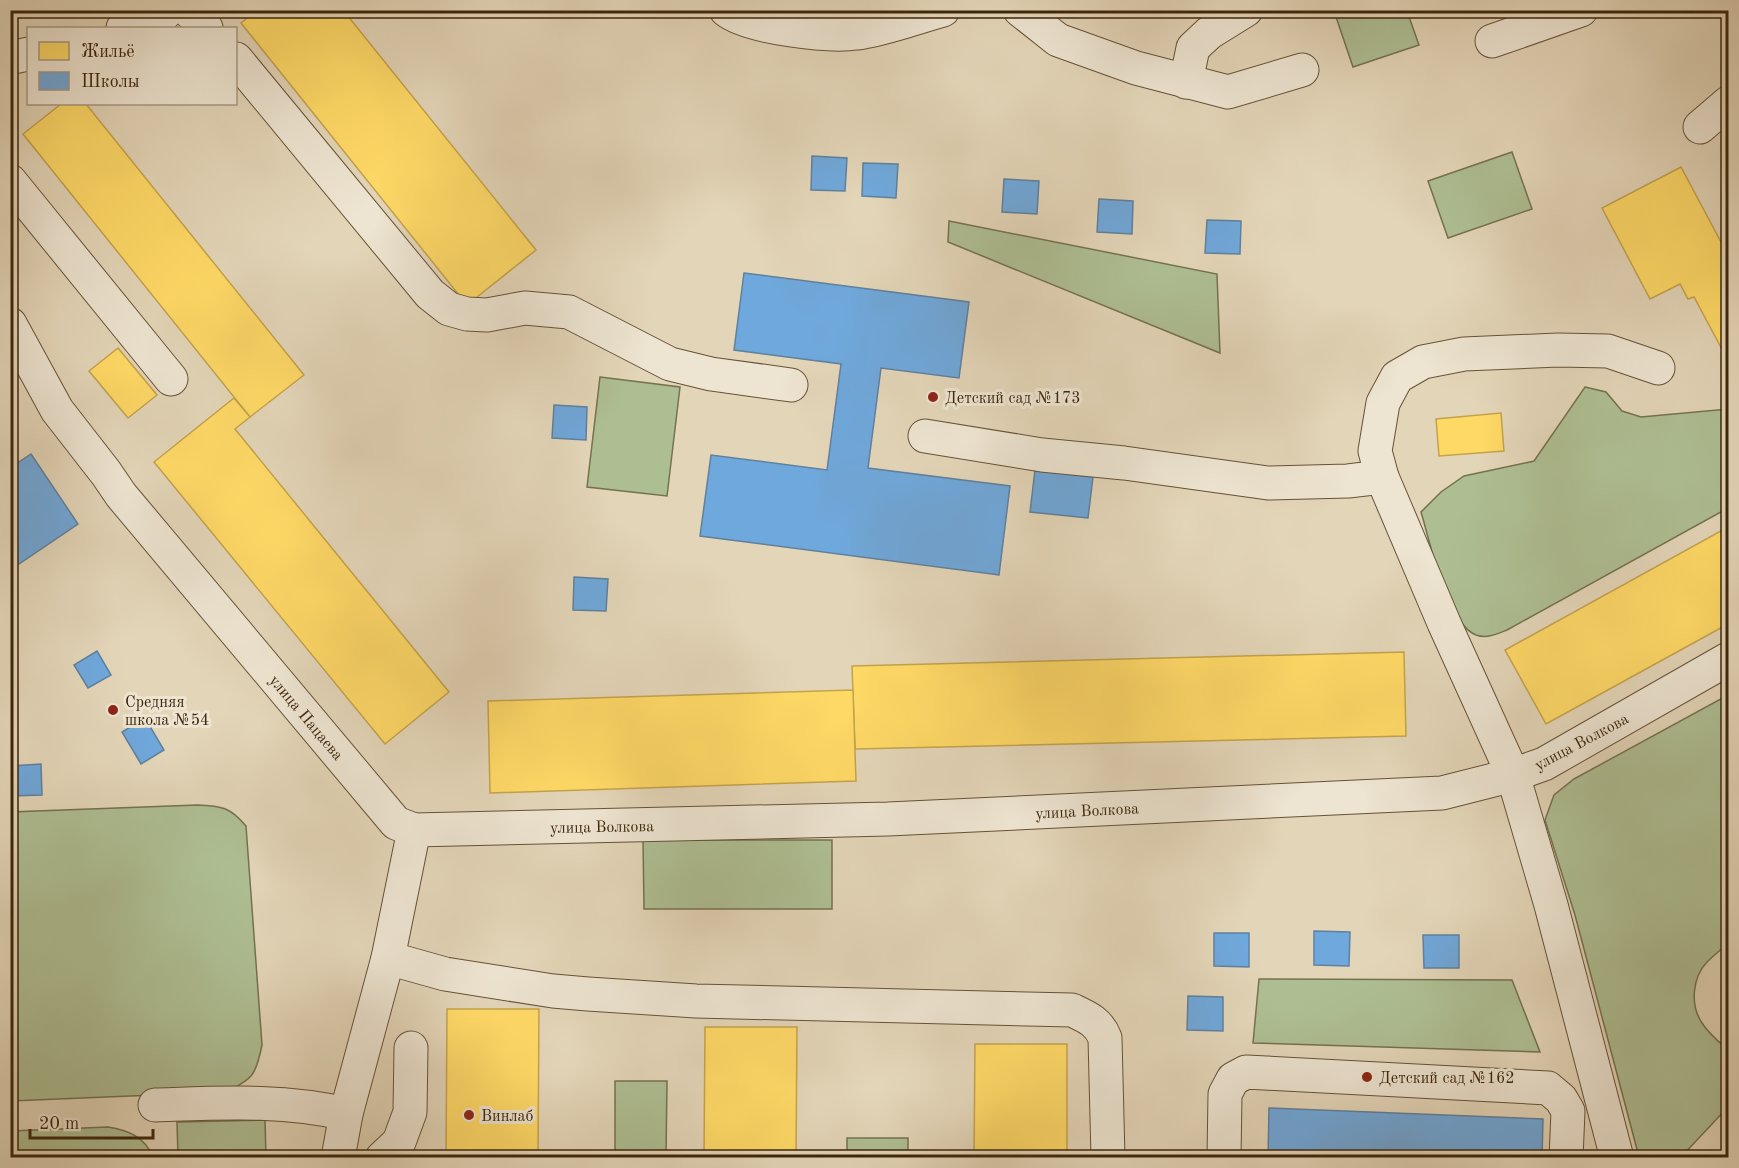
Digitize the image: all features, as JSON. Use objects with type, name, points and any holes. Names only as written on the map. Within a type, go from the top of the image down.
[{"type":"street","points":[[126,27],[161,17],[168,10]]},
{"type":"street","points":[[188,10],[205,27]]},
{"type":"street","points":[[726,10],[732,15],[758,23],[807,33],[853,22],[943,10]]},
{"type":"street","points":[[1020,10],[1058,40],[1136,68],[1228,92],[1302,70]]},
{"type":"street","points":[[1186,82],[1193,48],[1209,33],[1246,10]]},
{"type":"street","points":[[1492,41],[1581,10]]},
{"type":"street","points":[[10,58],[27,54]]},
{"type":"street","points":[[237,59],[430,294],[449,309],[467,314],[488,315],[525,308],[569,312],[670,364],[711,374],[791,385]]},
{"type":"street","points":[[1700,127],[1728,103]]},
{"type":"street","points":[[10,181],[171,379]]},
{"type":"street","name":"улица Пацаева","points":[[10,324],[57,410],[106,472],[121,495],[396,823],[414,830]]},
{"type":"street","points":[[1617,1158],[1551,905],[1513,775],[1382,477],[1375,451],[1383,403],[1397,377],[1423,362],[1464,354],[1558,350],[1608,351],[1658,368]]},
{"type":"street","points":[[925,436],[1042,455],[1124,463],[1268,483],[1348,482],[1382,477]]},
{"type":"street","name":"улица Волкова","points":[[414,830],[888,819],[1442,793],[1513,775],[1544,764],[1728,659]]},
{"type":"street","points":[[338,1158],[346,1114],[388,958],[414,830]]},
{"type":"street","points":[[388,958],[445,974],[553,991],[588,994],[696,1000],[1072,1010],[1089,1018],[1101,1029],[1105,1038],[1108,1158]]},
{"type":"street","points":[[382,1158],[399,1142],[410,1112],[411,1048]]},
{"type":"street","points":[[1224,1158],[1225,1094],[1233,1079],[1246,1072],[1548,1088],[1560,1099],[1568,1111],[1566,1158]]},
{"type":"street","points":[[155,1105],[259,1102],[325,1109],[346,1114]]},
{"type":"green space","points":[[1334,11],[1407,11],[1419,45],[1353,67]]},
{"type":"green space","points":[[1512,152],[1532,209],[1448,238],[1428,181]]},
{"type":"green space","points":[[949,221],[1217,274],[1220,353],[948,242]]},
{"type":"green space","points":[[600,377],[680,387],[667,496],[587,487]]},
{"type":"green space","points":[[1585,387],[1606,392],[1622,411],[1641,417],[1728,409],[1728,508],[1507,630],[1488,636],[1476,635],[1465,627],[1448,598],[1434,560],[1421,512],[1441,492],[1464,476],[1534,461]]},
{"type":"green space","points":[[1728,695],[1728,943],[1702,968],[1694,992],[1694,1000],[1702,1023],[1728,1050],[1728,1107],[1681,1157],[1639,1157],[1575,915],[1545,820],[1554,795],[1574,779]]},
{"type":"green space","points":[[213,806],[230,811],[246,826],[262,1045],[258,1063],[252,1075],[226,1092],[11,1101],[10,812]]},
{"type":"green space","points":[[643,840],[832,840],[832,909],[644,909]]},
{"type":"green space","points":[[1259,979],[1512,980],[1540,1052],[1253,1043]]},
{"type":"green space","points":[[615,1081],[667,1081],[666,1157],[615,1157]]},
{"type":"green space","points":[[265,1120],[266,1157],[178,1157],[177,1122]]},
{"type":"green space","points":[[108,1127],[122,1130],[141,1140],[153,1157],[11,1157],[11,1131]]},
{"type":"green space","points":[[847,1138],[908,1138],[908,1157],[847,1157]]},
{"type":"building: Жильё","points":[[257,10],[343,10],[536,250],[467,305],[241,23]]},
{"type":"building: Жильё","points":[[60,105],[87,105],[304,375],[250,417],[23,134]]},
{"type":"building: Жильё","points":[[1681,167],[1721,242],[1728,238],[1728,353],[1725,355],[1694,297],[1688,299],[1680,284],[1650,299],[1602,208]]},
{"type":"building: Жильё","points":[[118,348],[157,395],[128,418],[89,371]]},
{"type":"building: Жильё","points":[[234,398],[250,417],[235,429],[449,692],[385,744],[154,462]]},
{"type":"building: Жильё","points":[[1501,413],[1504,451],[1439,456],[1436,419]]},
{"type":"building: Жильё","points":[[1728,527],[1728,624],[1546,724],[1505,650]]},
{"type":"building: Жильё","points":[[1404,652],[1406,736],[855,749],[852,666]]},
{"type":"building: Жильё","points":[[853,690],[856,781],[490,793],[488,701]]},
{"type":"building: Жильё","points":[[447,1009],[539,1009],[538,1158],[446,1158]]},
{"type":"building: Жильё","points":[[705,1027],[797,1027],[796,1158],[704,1158]]},
{"type":"building: Жильё","points":[[975,1044],[1067,1044],[1067,1158],[974,1158]]},
{"type":"building: Школы","points":[[812,156],[847,158],[845,191],[811,190]]},
{"type":"building: Школы","points":[[863,163],[898,164],[896,198],[862,196]]},
{"type":"building: Школы","points":[[1004,179],[1039,181],[1037,214],[1002,212]]},
{"type":"building: Школы","points":[[1099,199],[1133,201],[1132,234],[1097,232]]},
{"type":"building: Школы","points":[[1207,220],[1241,221],[1240,254],[1205,253]]},
{"type":"building: Школы","points":[[744,273],[969,302],[959,378],[881,368],[868,468],[1010,486],[999,575],[700,536],[711,455],[827,470],[841,364],[734,350]]},
{"type":"building: Школы","points":[[554,405],[587,407],[586,440],[552,438]]},
{"type":"building: Школы","points":[[31,454],[78,524],[10,570],[10,468]]},
{"type":"building: Школы","points":[[1035,470],[1093,477],[1088,518],[1030,512]]},
{"type":"building: Школы","points":[[574,577],[608,579],[606,611],[573,610]]},
{"type":"building: Школы","points":[[97,651],[111,675],[88,688],[74,665]]},
{"type":"building: Школы","points":[[145,718],[164,750],[141,764],[122,732]]},
{"type":"building: Школы","points":[[41,764],[42,795],[10,796],[10,766]]},
{"type":"building: Школы","points":[[1314,931],[1350,932],[1349,966],[1314,965]]},
{"type":"building: Школы","points":[[1214,933],[1249,933],[1249,967],[1214,966]]},
{"type":"building: Школы","points":[[1423,935],[1459,935],[1459,968],[1424,968]]},
{"type":"building: Школы","points":[[1188,996],[1223,997],[1223,1031],[1187,1030]]},
{"type":"building: Школы","points":[[1269,1108],[1543,1119],[1542,1158],[1268,1158]]},
{"type":"place","name":"Детский сад №173","points":[[933,397]]},
{"type":"place","name":"Средняя школа №54","points":[[113,710]]},
{"type":"place","name":"Детский сад №162","points":[[1367,1077]]},
{"type":"place","name":"Винлаб","points":[[469,1115]]}]
